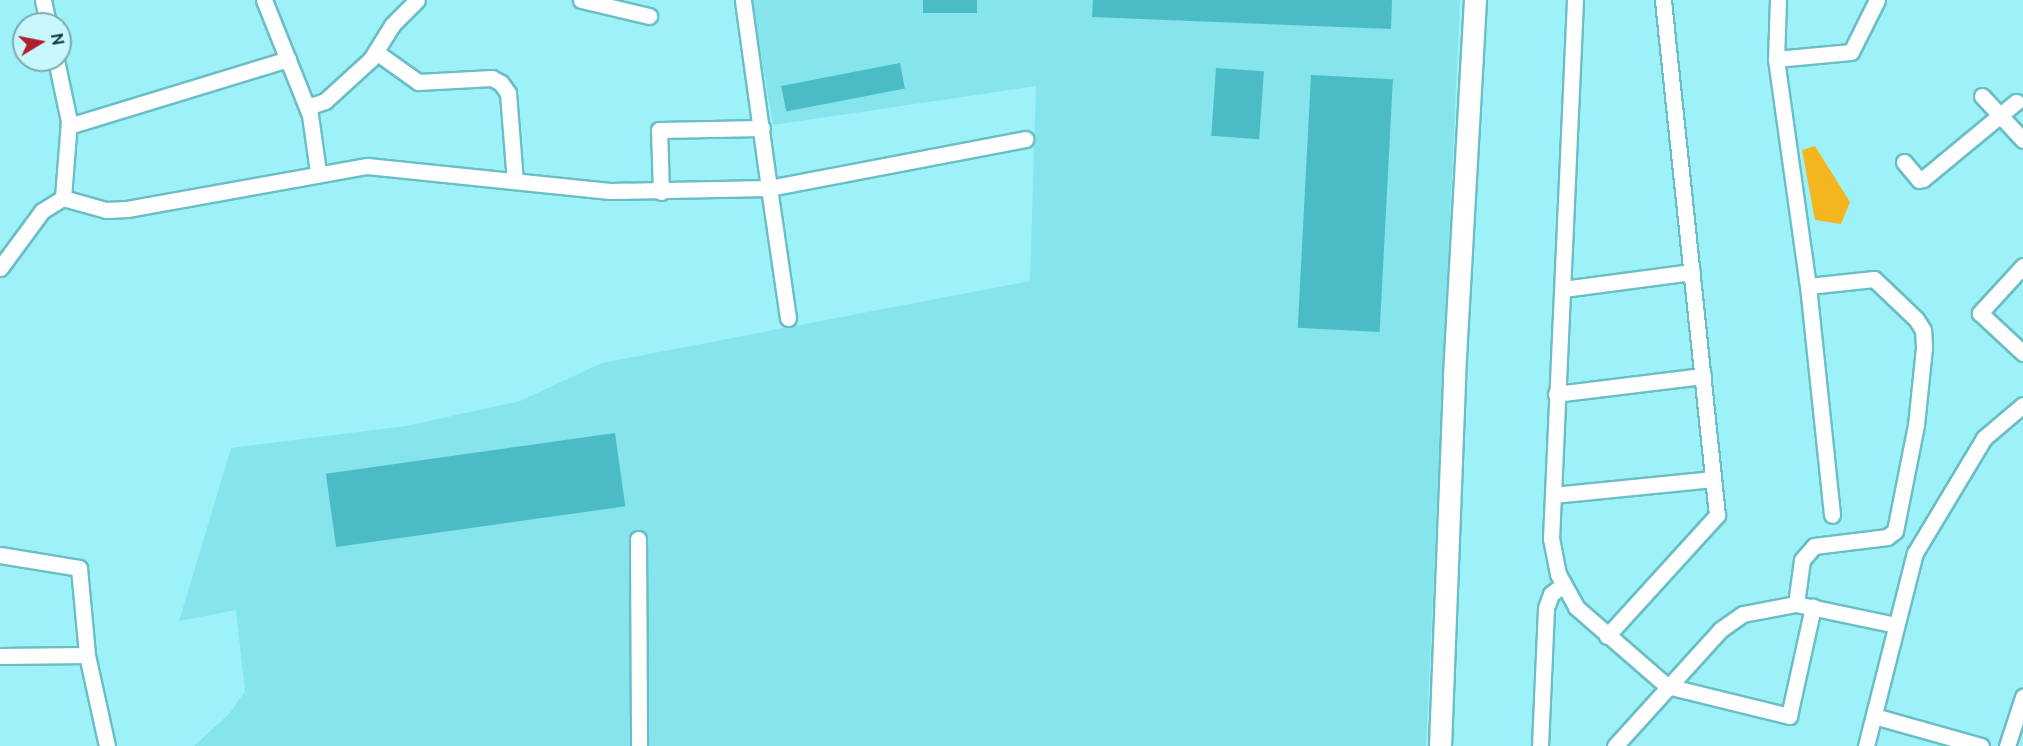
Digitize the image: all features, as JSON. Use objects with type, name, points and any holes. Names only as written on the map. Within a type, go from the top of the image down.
[{"type":"street","points":[[264,0],[307,107],[318,172]]},
{"type":"street","points":[[307,107],[325,101],[376,52],[392,25],[417,0]]},
{"type":"street","points":[[581,0],[649,16]]},
{"type":"street","points":[[743,0],[788,318]]},
{"type":"street","points":[[1440,746],[1454,375],[1475,0]]},
{"type":"street","points":[[1575,0],[1563,289],[1556,394],[1552,557],[1563,585],[1576,607],[1667,686],[1789,716],[1813,607]]},
{"type":"street","points":[[1607,636],[1717,515],[1663,0]]},
{"type":"street","points":[[1778,0],[1776,59],[1808,285],[1832,515]]},
{"type":"street","points":[[1776,59],[1851,52],[1877,0]]},
{"type":"street","points":[[376,52],[418,82],[492,78],[501,83],[508,93],[515,181]]},
{"type":"street","points":[[69,126],[288,59]]},
{"type":"street","points":[[58,72],[69,126],[63,198]]},
{"type":"street","points":[[1982,96],[2023,140]]},
{"type":"street","points":[[1904,162],[1919,180],[1923,179],[2016,102]]},
{"type":"street","points":[[661,192],[659,130],[762,128]]},
{"type":"street","points":[[0,268],[42,211],[63,198],[106,210],[127,209],[318,172],[367,166],[610,191],[661,192],[769,188],[1026,139]]},
{"type":"street","points":[[2023,266],[1980,313],[2023,353]]},
{"type":"street","points":[[1563,289],[1692,272]]},
{"type":"street","points":[[1796,604],[1802,560],[1814,546],[1887,537],[1895,531],[1916,425],[1924,347],[1923,330],[1916,319],[1874,279],[1808,285]]},
{"type":"street","points":[[1556,394],[1703,376]]},
{"type":"street","points":[[1866,746],[1915,553],[1952,485],[1984,438],[2023,405]]},
{"type":"street","points":[[1553,495],[1713,479]]},
{"type":"street","points":[[638,539],[639,746]]},
{"type":"street","points":[[0,555],[79,568],[87,655],[107,746]]},
{"type":"street","points":[[1540,746],[1546,608],[1551,594],[1563,585]]},
{"type":"street","points":[[1615,746],[1720,630],[1743,614],[1796,604],[1896,625]]},
{"type":"street","points":[[0,656],[87,655]]},
{"type":"street","points":[[2007,746],[2022,696]]},
{"type":"street","points":[[1874,716],[1982,746]]},
{"type":"shaded area","points":[[752,0],[1460,0],[1426,746],[194,746],[230,713],[245,691],[236,610],[179,621],[231,448],[406,426],[520,401],[602,363],[1030,281],[1036,86],[773,125]]},
{"type":"shaded area","points":[[1815,146],[1850,202],[1841,224],[1815,220],[1802,150]]},
{"type":"building","points":[[923,0],[977,0],[977,13],[923,13]]},
{"type":"building","points":[[1093,0],[1392,0],[1391,29],[1092,17]]},
{"type":"building","points":[[900,63],[905,89],[786,112],[781,86]]},
{"type":"building","points":[[1216,68],[1264,71],[1259,139],[1211,136]]},
{"type":"building","points":[[1311,75],[1393,79],[1380,332],[1298,328]]},
{"type":"building","points":[[615,433],[625,506],[336,547],[326,474]]}]
